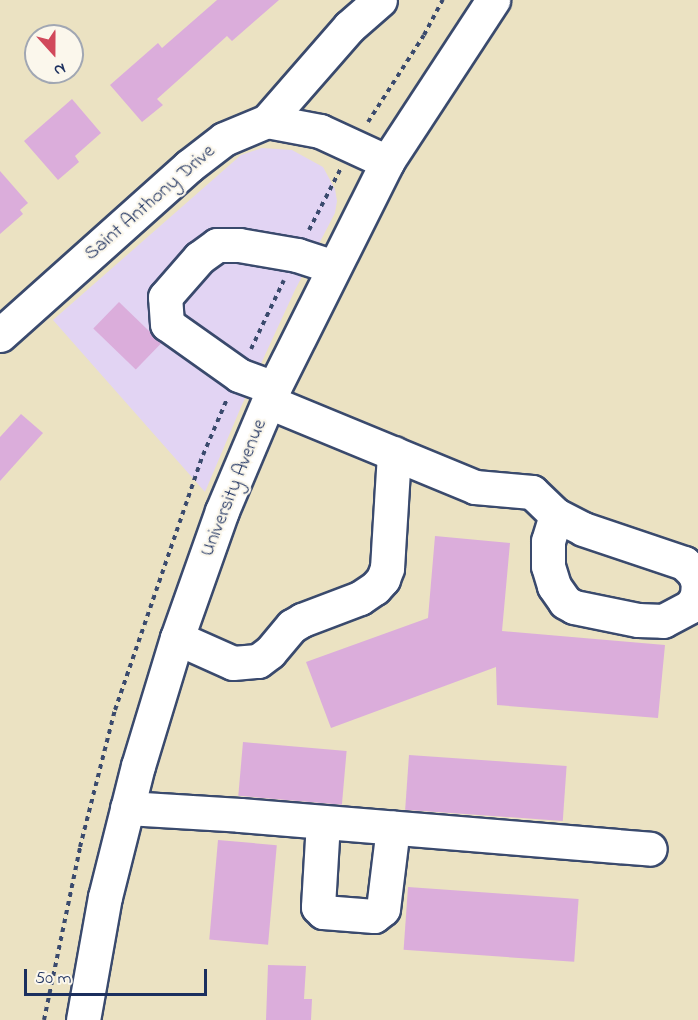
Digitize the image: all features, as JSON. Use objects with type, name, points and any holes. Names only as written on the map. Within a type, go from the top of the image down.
[{"type":"main road","points":[[267,121],[350,27],[380,0]]},
{"type":"main road","name":"University Avenue","points":[[82,1020],[105,897],[127,808],[177,638],[222,512],[272,395],[333,267],[387,162],[493,0]]},
{"type":"main road","points":[[267,121],[320,131],[387,162]]},
{"type":"main road","name":"Saint Anthony Drive","points":[[0,335],[189,166],[224,139],[267,121]]},
{"type":"main road","points":[[333,267],[297,255],[239,244],[217,245],[199,258],[165,297],[166,324],[272,395],[394,453],[475,487],[532,492],[555,515],[583,529],[684,563],[694,573],[698,583],[697,596],[691,606],[663,621],[638,620],[574,607],[565,602],[554,586],[548,566],[548,541],[555,515]]},
{"type":"main road","points":[[177,638],[233,663],[258,661],[270,652],[292,626],[360,598],[375,588],[383,579],[387,568],[394,453]]},
{"type":"main road","points":[[127,808],[650,849]]},
{"type":"main road","points":[[323,822],[318,907],[323,912],[374,916],[383,909],[393,828]]},
{"type":"shaded area","points":[[262,148],[292,150],[323,167],[335,189],[337,201],[335,213],[295,290],[205,492],[53,320],[241,155]]},
{"type":"building","points":[[217,0],[279,0],[232,41],[227,36],[157,99],[163,105],[142,122],[110,85],[158,43],[162,48]]},
{"type":"building","points":[[72,99],[101,133],[75,156],[79,162],[58,180],[24,141]]},
{"type":"building","points":[[0,171],[28,203],[20,210],[23,214],[0,234]]},
{"type":"building","points":[[119,302],[161,343],[136,370],[93,329]]},
{"type":"building","points":[[21,414],[43,433],[0,481],[0,437]]},
{"type":"building","points":[[435,536],[510,543],[502,631],[665,645],[658,718],[497,705],[496,667],[331,728],[306,662],[428,618]]},
{"type":"building","points":[[243,742],[347,751],[342,805],[238,796]]},
{"type":"building","points":[[409,755],[567,766],[563,821],[405,810]]},
{"type":"building","points":[[218,840],[277,845],[268,945],[209,940]]},
{"type":"building","points":[[408,887],[579,899],[574,962],[404,950]]},
{"type":"building","points":[[268,965],[306,966],[304,999],[312,999],[311,1020],[266,1020]]}]
